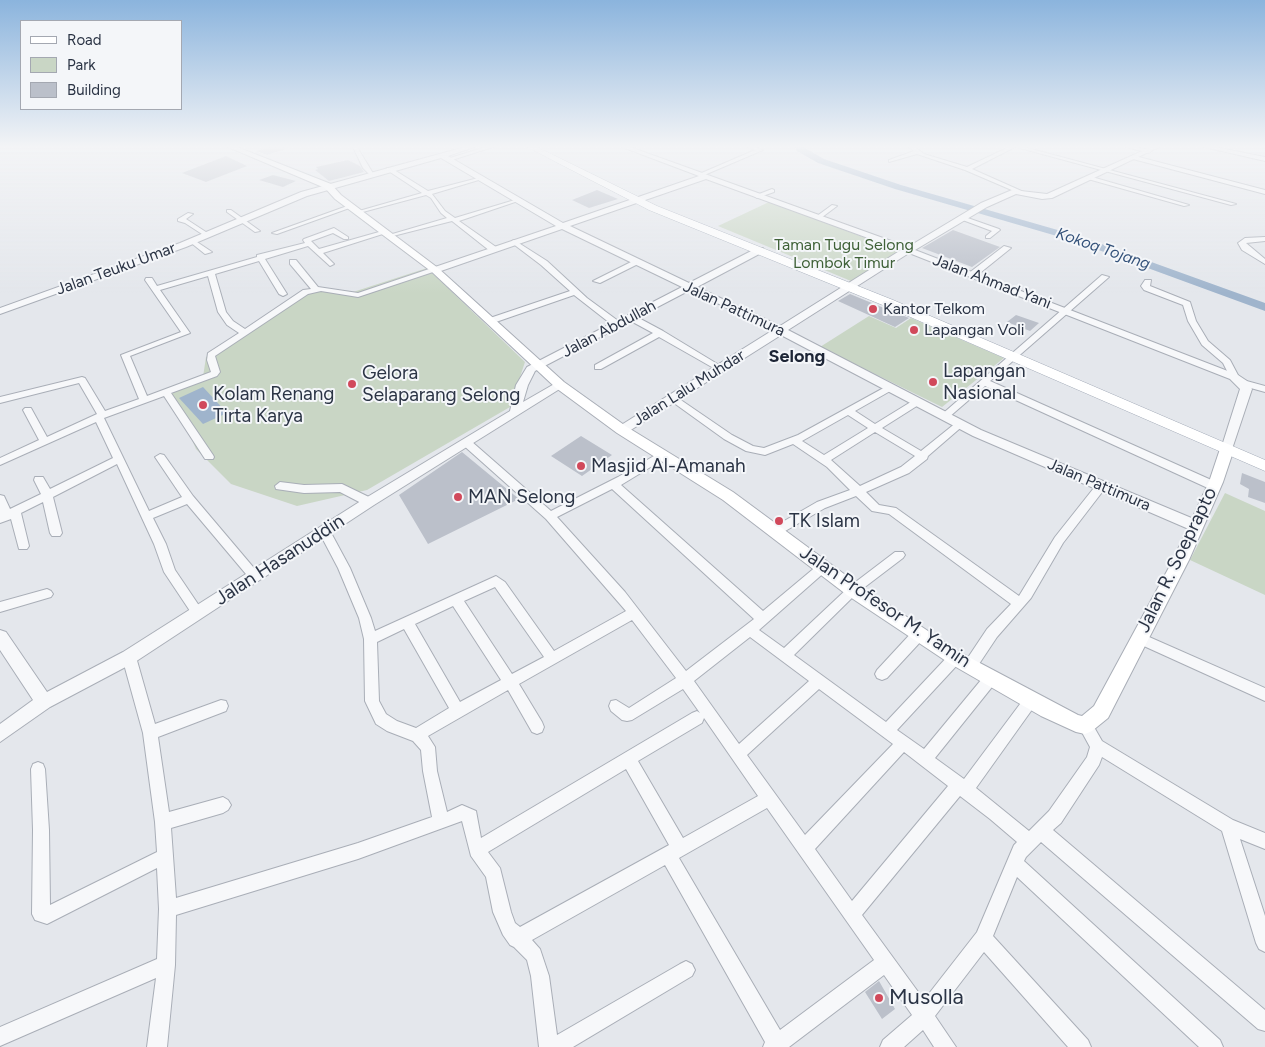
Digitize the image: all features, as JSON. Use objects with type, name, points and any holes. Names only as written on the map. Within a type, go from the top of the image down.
[{"type":"main road","name":"Jalan Profesor M. Yamin","points":[[340,196],[435,270],[560,385],[622,430],[728,496],[822,568],[955,658],[1064,718],[1085,725]]},
{"type":"main road","points":[[627,196],[851,287],[1265,466]]},
{"type":"main road","name":"Jalan R. Soeprapto","points":[[1085,725],[1101,712],[1181,560],[1214,486],[1227,449]]},
{"type":"street","name":"Jalan Teuku Umar","points":[[0,311],[192,241],[300,196]]},
{"type":"street","points":[[275,233],[357,209],[419,196]]},
{"type":"street","points":[[431,196],[443,212],[493,249]]},
{"type":"street","name":"Jalan Pattimura","points":[[509,196],[561,225],[780,330],[960,424],[1101,487],[1196,526]]},
{"type":"street","points":[[0,462],[101,416],[216,373],[210,356],[306,292],[315,289],[356,295],[435,270],[647,196]]},
{"type":"street","name":"Jalan Ahmad Yani","points":[[757,196],[819,217],[1068,311],[1239,380]]},
{"type":"street","name":"Jalan Lalu Muhdar","points":[[622,430],[908,250],[984,205],[1005,196]]},
{"type":"street","points":[[1035,196],[1044,198],[1049,196]]},
{"type":"street","points":[[1154,196],[1186,205]]},
{"type":"street","points":[[1201,196],[1233,204]]},
{"type":"street","points":[[318,252],[454,220],[516,200]]},
{"type":"street","points":[[819,217],[834,206]]},
{"type":"street","points":[[229,211],[257,231]]},
{"type":"street","points":[[190,214],[180,220],[187,222],[207,235]]},
{"type":"street","points":[[964,217],[997,230],[988,237]]},
{"type":"street","points":[[322,226],[330,231]]},
{"type":"street","points":[[330,264],[309,244],[307,239],[336,230],[346,238]]},
{"type":"street","points":[[1265,239],[1245,240],[1242,244],[1265,262]]},
{"type":"street","points":[[192,241],[208,252]]},
{"type":"street","points":[[514,242],[544,263],[574,292],[618,325]]},
{"type":"street","points":[[157,289],[309,244]]},
{"type":"street","points":[[972,275],[1007,248]]},
{"type":"street","name":"Jalan Abdullah","points":[[538,365],[632,318],[760,250]]},
{"type":"street","points":[[260,257],[284,294]]},
{"type":"street","points":[[293,262],[315,289]]},
{"type":"street","points":[[597,281],[638,262]]},
{"type":"street","points":[[211,272],[222,312],[230,323],[245,333]]},
{"type":"street","points":[[945,416],[1105,277]]},
{"type":"street","points":[[144,400],[125,355],[186,333],[149,280]]},
{"type":"street","points":[[1148,282],[1145,286],[1147,288],[1187,304],[1192,321],[1205,343],[1227,362],[1239,380],[1265,389]]},
{"type":"street","points":[[490,321],[574,292]]},
{"type":"street","points":[[632,318],[720,368]]},
{"type":"street","points":[[598,367],[660,333]]},
{"type":"street","points":[[515,413],[525,377],[531,369],[538,365]]},
{"type":"street","points":[[0,400],[82,380],[101,416],[119,459],[160,544],[170,572],[198,613]]},
{"type":"street","name":"Jalan R. Soeprapto","points":[[1227,449],[1246,389],[1239,380]]},
{"type":"street","points":[[984,382],[1214,486]]},
{"type":"street","name":"Jalan Hasanuddin","points":[[0,734],[44,702],[129,657],[369,502],[467,444],[560,385]]},
{"type":"street","points":[[672,398],[728,437],[757,452],[765,452],[795,441],[889,388]]},
{"type":"street","points":[[166,392],[209,457]]},
{"type":"street","points":[[824,460],[876,430],[917,402]]},
{"type":"street","points":[[28,410],[44,442]]},
{"type":"street","points":[[849,412],[923,457]]},
{"type":"street","points":[[776,531],[821,505],[879,483],[905,470],[923,457],[960,424]]},
{"type":"street","points":[[795,441],[824,460],[876,508],[892,511],[1020,603]]},
{"type":"street","points":[[467,444],[550,516],[634,613],[770,798],[946,1047]]},
{"type":"street","points":[[550,516],[613,484],[663,455]]},
{"type":"street","points":[[160,457],[189,499],[255,577]]},
{"type":"street","points":[[7,516],[119,459]]},
{"type":"street","points":[[39,480],[47,494],[56,534]]},
{"type":"street","points":[[613,484],[763,619]]},
{"type":"street","points":[[280,486],[304,489],[342,488],[369,502]]},
{"type":"street","points":[[970,666],[992,633],[1027,595],[1059,540],[1101,487]]},
{"type":"street","points":[[0,499],[23,546]]},
{"type":"street","points":[[147,516],[189,499]]},
{"type":"street","points":[[325,532],[356,595],[370,638],[372,701],[376,712],[381,719],[392,726],[418,736],[428,747],[430,771],[441,822]]},
{"type":"street","points":[[784,656],[853,590],[899,555]]},
{"type":"street","points":[[616,706],[627,716],[685,680],[750,630],[822,568]]},
{"type":"street","points":[[370,638],[492,582],[498,582],[552,658]]},
{"type":"street","points":[[0,607],[47,594]]},
{"type":"street","points":[[456,600],[537,727]]},
{"type":"street","points":[[418,736],[458,711],[634,613]]},
{"type":"street","points":[[407,622],[458,711]]},
{"type":"street","points":[[750,630],[962,787],[1034,836],[1265,1022]]},
{"type":"street","points":[[882,674],[919,634]]},
{"type":"street","points":[[0,637],[44,702]]},
{"type":"street","points":[[1140,638],[1265,695]]},
{"type":"street","points":[[129,657],[150,733],[163,822],[168,909],[166,965],[157,1047]]},
{"type":"street","points":[[887,731],[955,658]]},
{"type":"street","points":[[925,759],[991,678]]},
{"type":"street","points":[[737,755],[818,681]]},
{"type":"street","points":[[852,914],[962,787],[1031,700]]},
{"type":"street","points":[[150,733],[221,706]]},
{"type":"street","points":[[477,850],[697,718]]},
{"type":"street","points":[[1085,725],[1097,746],[1228,826],[1265,841]]},
{"type":"street","points":[[805,848],[903,743]]},
{"type":"street","points":[[890,1047],[923,1017],[983,938],[1016,865],[1020,851],[1055,818],[1094,760],[1097,746]]},
{"type":"street","points":[[629,759],[674,851],[775,1046],[885,963]]},
{"type":"street","points":[[38,769],[42,830],[42,914],[47,915],[165,856]]},
{"type":"street","points":[[516,939],[770,798]]},
{"type":"street","points":[[163,822],[223,805]]},
{"type":"street","points":[[168,909],[358,850],[462,814],[468,815],[477,850],[494,874],[502,912],[516,939],[529,948],[537,964],[549,1047]]},
{"type":"street","points":[[1228,826],[1265,943]]},
{"type":"street","points":[[1016,865],[1213,1047]]},
{"type":"street","points":[[983,938],[1081,1047]]},
{"type":"street","points":[[0,1037],[166,965]]},
{"type":"street","points":[[555,1047],[686,970]]},
{"type":"green space","name":"Taman Tugu Selong Lombok Timur","points":[[769,202],[901,251],[851,281],[718,226]]},
{"type":"green space","name":"Gelora Selaparang Selong","points":[[427,268],[525,362],[510,407],[367,490],[297,506],[231,484],[196,449],[171,392],[203,377],[206,357],[316,287],[350,293]]},
{"type":"green space","name":"Lapangan Nasional","points":[[869,316],[896,328],[911,318],[1004,358],[942,407],[820,347]]},
{"type":"green space","points":[[1225,493],[1265,511],[1265,595],[1190,560]]},
{"type":"water","name":"Kolam Renang Tirta Karya","points":[[203,387],[227,413],[203,424],[179,398]]},
{"type":"building","points":[[582,196],[611,196],[618,199],[589,208],[572,200]]},
{"type":"building","points":[[953,230],[1000,247],[972,267],[922,248]]},
{"type":"building","name":"Kantor Telkom","points":[[850,294],[909,318],[895,327],[838,301]]},
{"type":"building","points":[[1016,315],[1039,323],[1030,331],[1007,322]]},
{"type":"building","name":"Masjid Al-Amanah","points":[[581,436],[612,455],[582,476],[551,456]]},
{"type":"building","name":"MAN Selong","points":[[462,452],[519,499],[428,544],[399,495]]},
{"type":"building","points":[[1242,473],[1265,482],[1265,503],[1248,497],[1249,489],[1240,484]]},
{"type":"building","name":"Musolla","points":[[879,981],[895,1009],[882,1019],[865,992]]},
{"type":"waterway","name":"Kokoq Tojang","points":[[929,196],[1078,239],[1265,307]]},
{"type":"place","name":"Kantor Telkom","points":[[873,309]]},
{"type":"place","name":"Lapangan Voli","points":[[914,330]]},
{"type":"place","name":"Lapangan Nasional","points":[[933,382]]},
{"type":"place","name":"Gelora Selaparang Selong","points":[[352,384]]},
{"type":"place","name":"Kolam Renang Tirta Karya","points":[[203,405]]},
{"type":"place","name":"Masjid Al-Amanah","points":[[581,466]]},
{"type":"place","name":"MAN Selong","points":[[458,497]]},
{"type":"place","name":"TK Islam","points":[[779,521]]},
{"type":"place","name":"Musolla","points":[[879,998]]},
{"type":"district","name":"Selong","points":[[797,357]]}]
